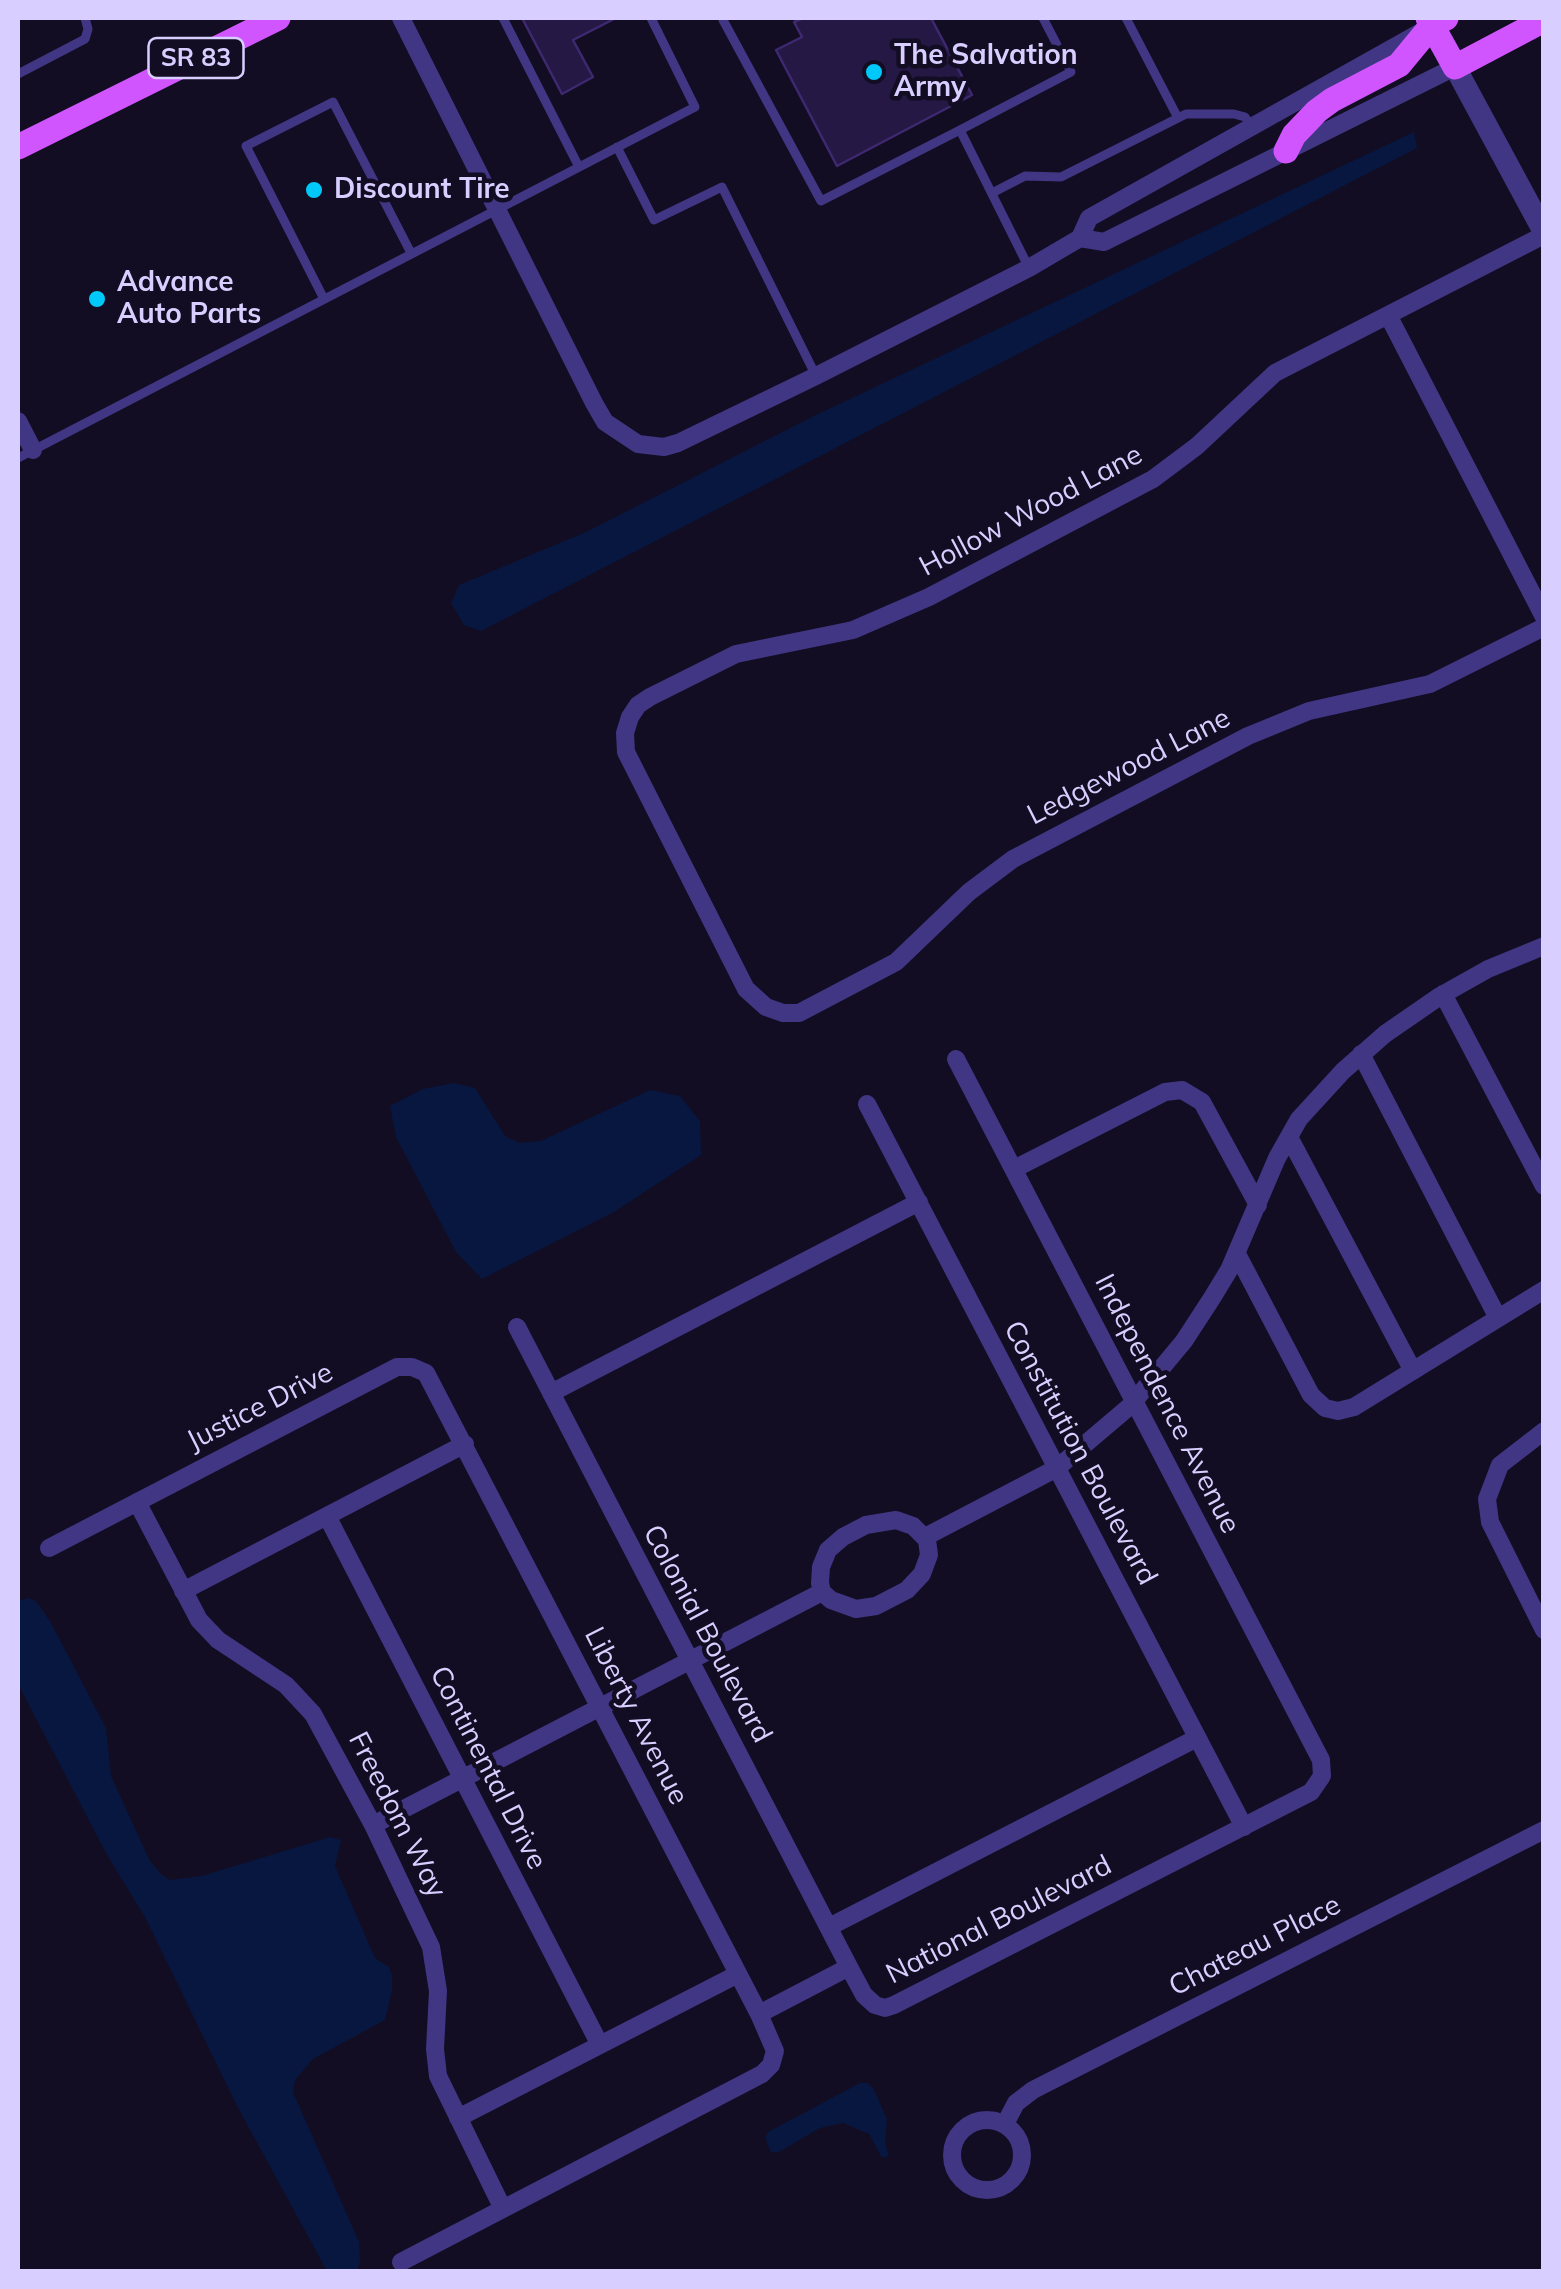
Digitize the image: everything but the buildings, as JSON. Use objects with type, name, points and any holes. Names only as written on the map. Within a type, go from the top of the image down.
[{"type":"main road","name":"SR 83","points":[[18,148],[278,18]]},
{"type":"main road","points":[[1286,151],[1303,123],[1332,100],[1399,65],[1435,20],[1455,67],[1544,20]]},
{"type":"street","points":[[401,18],[600,412],[616,431],[638,444],[664,446],[816,376],[1028,268],[1080,238],[1089,218],[1435,20]]},
{"type":"street","points":[[1080,238],[1104,242],[1455,67],[1544,234]]},
{"type":"street","name":"Hollow Wood Lane","points":[[773,1010],[755,1000],[742,983],[627,757],[627,724],[643,701],[728,657],[841,634],[883,619],[1135,490],[1198,446],[1275,373],[1544,234]]},
{"type":"street","points":[[1388,314],[1544,616]]},
{"type":"street","points":[[18,421],[26,454]]},
{"type":"street","name":"Ledgewood Lane","points":[[773,1010],[788,1014],[804,1011],[886,968],[906,955],[969,892],[1013,859],[1248,736],[1308,710],[1430,684],[1544,627]]},
{"type":"street","points":[[925,1537],[1057,1468],[1135,1400],[1184,1341],[1237,1254],[1289,1137],[1316,1098],[1362,1054],[1397,1024],[1444,994],[1488,968],[1544,946]]},
{"type":"street","points":[[1444,994],[1544,1186]]},
{"type":"street","points":[[1362,1054],[1498,1318]]},
{"type":"street","name":"Independence Avenue","points":[[956,1059],[1321,1760],[1322,1776]]},
{"type":"street","points":[[1014,1169],[1165,1092],[1182,1090],[1202,1102],[1258,1206]]},
{"type":"street","name":"Constitution Boulevard","points":[[867,1104],[1244,1827]]},
{"type":"street","points":[[1289,1137],[1413,1371]]},
{"type":"street","points":[[551,1393],[918,1202]]},
{"type":"street","points":[[1237,1254],[1311,1395],[1332,1410],[1354,1407],[1544,1290]]},
{"type":"street","name":"Colonial Boulevard","points":[[516,1327],[849,1967]]},
{"type":"street","name":"Justice Drive","points":[[49,1548],[401,1366],[430,1376],[465,1444]]},
{"type":"street","points":[[1544,1432],[1500,1465],[1487,1498],[1490,1522],[1544,1630]]},
{"type":"street","points":[[183,1591],[465,1444]]},
{"type":"street","name":"Liberty Avenue","points":[[465,1444],[759,2014]]},
{"type":"street","name":"Freedom Way","points":[[137,1502],[183,1591],[211,1634],[273,1674],[313,1714],[373,1824],[431,1946],[438,1991],[435,2061],[442,2086],[504,2209]]},
{"type":"street","name":"Continental Drive","points":[[327,1516],[600,2045]]},
{"type":"street","points":[[896,1520],[913,1526],[925,1537],[929,1548],[927,1565],[898,1596],[876,1606],[856,1609],[837,1604],[822,1592],[820,1575],[824,1560],[834,1544],[857,1529],[896,1520]]},
{"type":"street","points":[[373,1824],[822,1592]]},
{"type":"street","points":[[829,1927],[1198,1738]]},
{"type":"street","name":"National Boulevard","points":[[759,2014],[849,1967],[871,2002],[880,2007],[894,2005],[1311,1792],[1322,1776]]},
{"type":"street","name":"Chateau Place","points":[[1004,2124],[1016,2102],[1033,2090],[1544,1830]]},
{"type":"street","points":[[458,2118],[738,1974]]},
{"type":"street","points":[[401,2262],[762,2074],[772,2066],[775,2051],[759,2014]]},
{"type":"street","points":[[994,2120],[1004,2124],[1020,2141],[1023,2152],[1017,2175],[998,2189],[976,2188],[966,2183],[953,2164],[955,2140],[970,2124],[994,2120]]},
{"type":"lane","points":[[18,74],[78,44],[88,34],[85,18]]},
{"type":"lane","points":[[503,18],[579,166]]},
{"type":"lane","points":[[26,454],[695,107],[650,18]]},
{"type":"lane","points":[[722,20],[822,201],[1071,72],[1042,18]]},
{"type":"lane","points":[[1126,18],[1178,118]]},
{"type":"lane","points":[[324,299],[246,146],[334,102],[411,254]]},
{"type":"lane","points":[[992,193],[1025,176],[1061,177],[1178,118],[1210,112],[1234,114],[1252,127]]},
{"type":"lane","points":[[960,130],[1028,268]]},
{"type":"lane","points":[[617,147],[654,220],[722,187],[816,376]]},
{"type":"water","points":[[1414,132],[1417,148],[481,631],[464,625],[451,603],[459,585],[586,532],[814,416]]},
{"type":"water","points":[[454,1083],[475,1088],[505,1136],[520,1143],[541,1141],[650,1090],[680,1096],[700,1121],[701,1155],[614,1212],[482,1279],[456,1252],[396,1137],[390,1106],[423,1089]]},
{"type":"water","points":[[18,1601],[36,1601],[50,1621],[106,1728],[111,1776],[150,1861],[162,1875],[170,1880],[202,1876],[330,1837],[341,1840],[335,1866],[375,1958],[389,1967],[392,1991],[385,2020],[313,2059],[295,2080],[293,2092],[359,2242],[360,2264],[356,2271],[327,2271],[236,2104],[146,1919],[106,1853],[18,1684]]},
{"type":"water","points":[[860,2083],[873,2088],[887,2119],[885,2144],[889,2155],[882,2158],[869,2134],[843,2123],[820,2128],[779,2152],[771,2152],[765,2138],[768,2132]]},
{"type":"place","name":"The Salvation Army","points":[[874,72]]},
{"type":"place","name":"Discount Tire","points":[[314,190]]},
{"type":"place","name":"Advance Auto Parts","points":[[97,299]]}]
